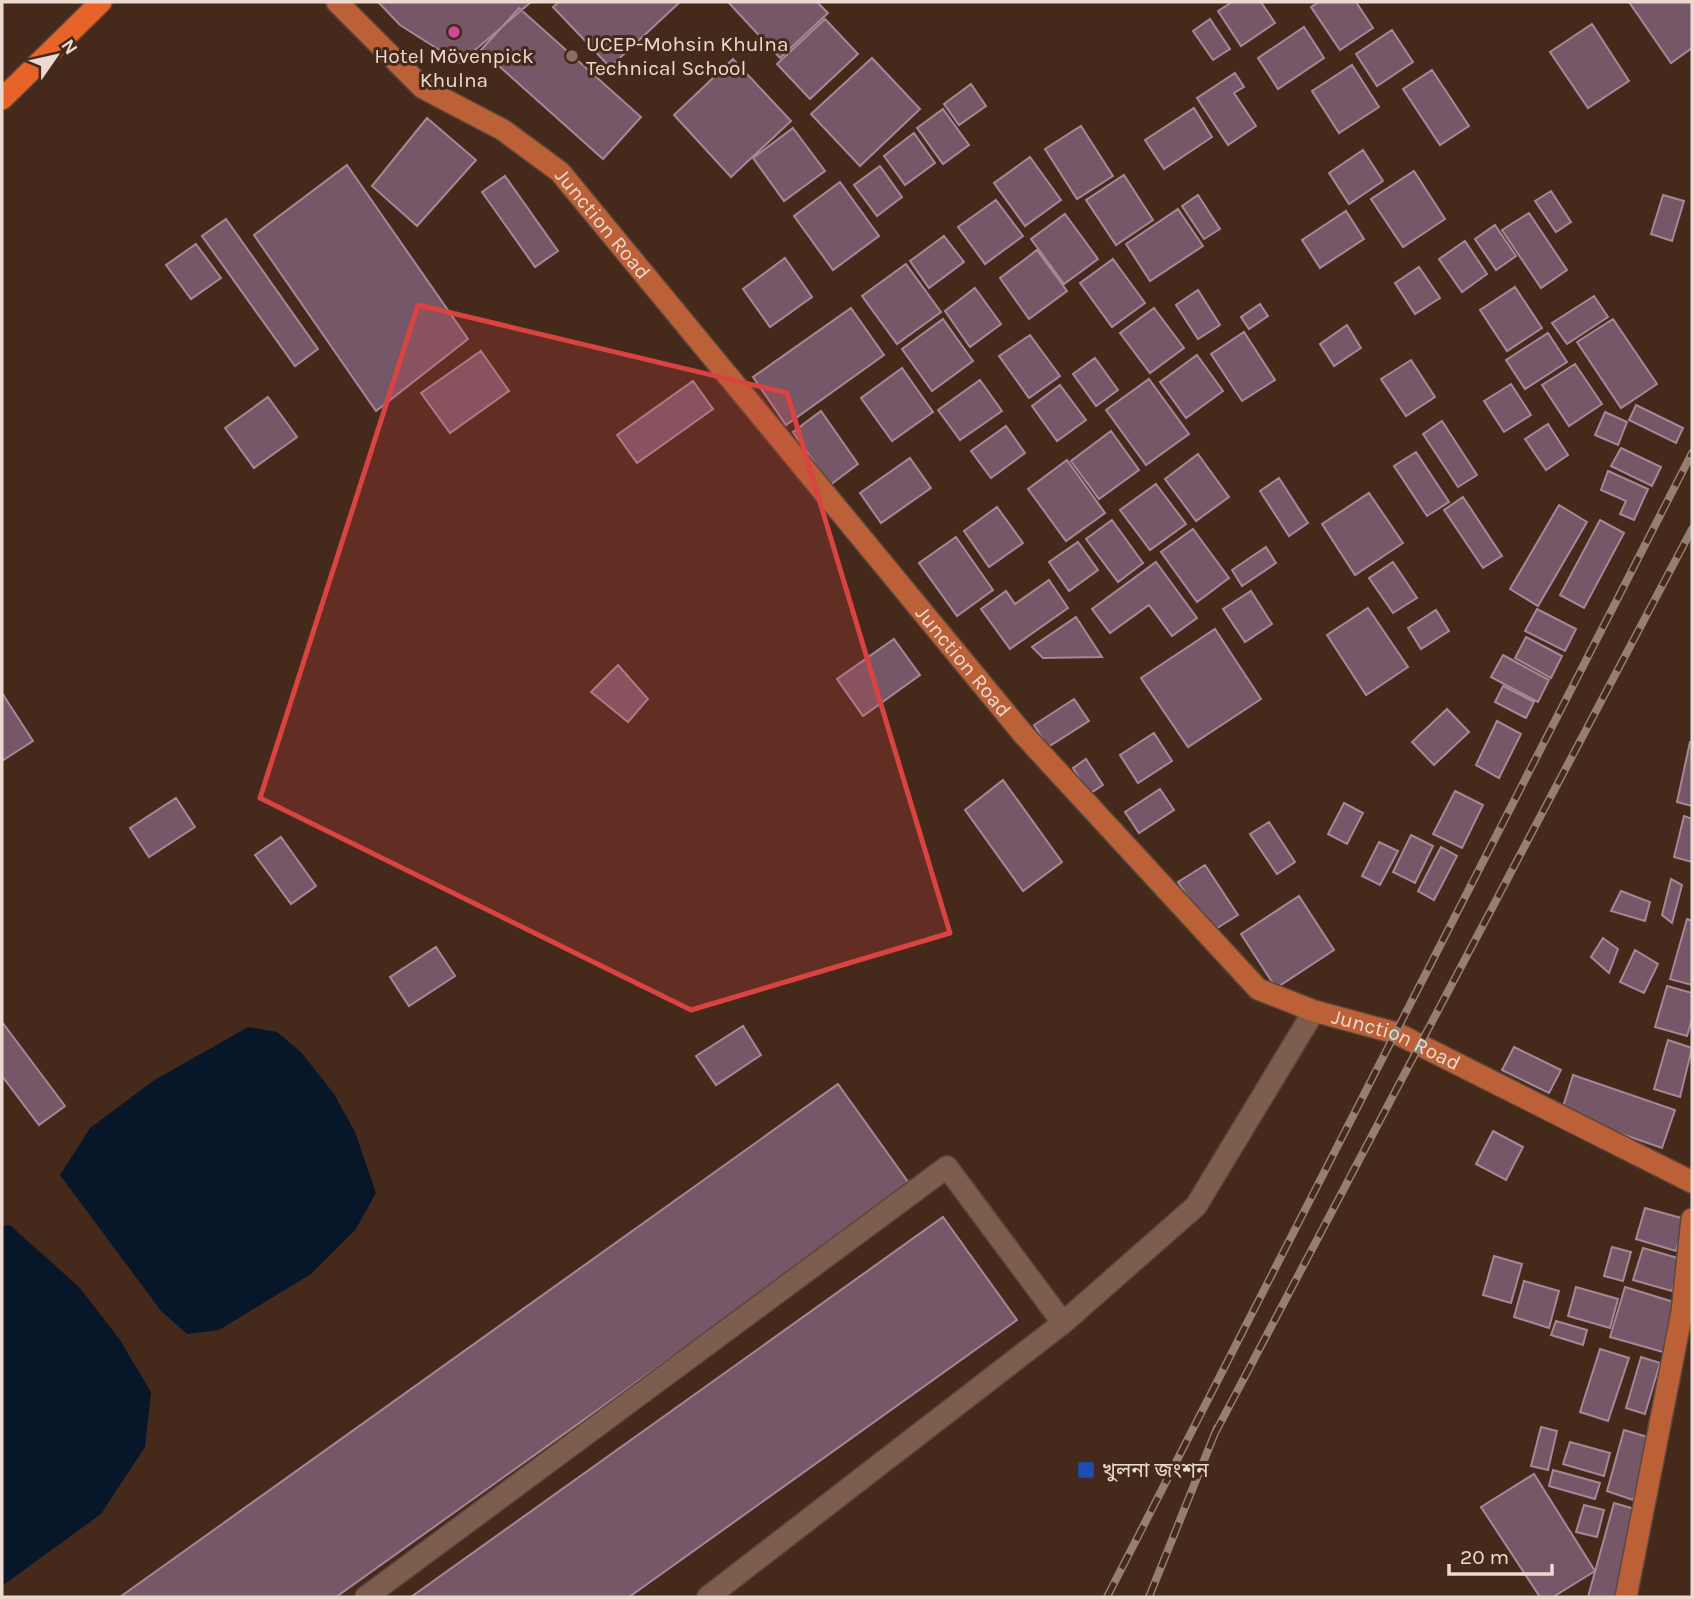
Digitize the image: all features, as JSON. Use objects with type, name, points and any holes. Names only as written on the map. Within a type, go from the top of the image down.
[{"type":"highway","points":[[2,99],[102,2]]},
{"type":"main road","name":"Junction Road","points":[[337,2],[423,88],[503,130],[560,172],[1024,735],[1258,989],[1314,1011],[1396,1033],[1692,1182]]},
{"type":"main road","points":[[1626,1597],[1682,1312],[1692,1219]]},
{"type":"lane","points":[[708,1597],[1063,1323],[1196,1206],[1314,1011]]},
{"type":"lane","points":[[366,1597],[947,1167],[1063,1323]]},
{"type":"highlighted area","points":[[418,305],[787,393],[950,933],[691,1010],[260,798]]},
{"type":"water","points":[[248,1027],[277,1032],[301,1052],[334,1094],[355,1132],[376,1193],[356,1229],[311,1274],[219,1330],[187,1334],[161,1311],[60,1175],[90,1128],[153,1081]]},
{"type":"water","points":[[10,1225],[80,1288],[120,1340],[151,1392],[145,1447],[101,1514],[2,1586],[2,1226]]},
{"type":"building","name":"Hotel Mövenpick Khulna","points":[[378,2],[531,2],[460,63],[400,25]]},
{"type":"building","points":[[559,2],[680,2],[610,67],[553,7]]},
{"type":"building","points":[[728,2],[817,2],[828,13],[780,58]]},
{"type":"building","points":[[1232,2],[1261,2],[1275,23],[1241,46],[1218,11]]},
{"type":"building","points":[[1319,2],[1356,2],[1373,28],[1340,50],[1311,7]]},
{"type":"building","points":[[1629,2],[1692,2],[1692,48],[1671,63]]},
{"type":"building","points":[[519,8],[641,117],[603,159],[481,50]]},
{"type":"building","points":[[825,19],[858,54],[810,99],[777,64]]},
{"type":"building","points":[[1210,19],[1230,49],[1213,60],[1193,31]]},
{"type":"building","points":[[1592,24],[1629,81],[1588,108],[1550,52]]},
{"type":"building","points":[[1304,27],[1324,58],[1278,89],[1258,58]]},
{"type":"building","points":[[1392,30],[1413,62],[1377,86],[1356,54]]},
{"type":"building","points":[[872,58],[920,109],[860,166],[811,114]]},
{"type":"building","points":[[733,59],[791,121],[731,177],[674,115]]},
{"type":"building","points":[[1352,65],[1379,107],[1339,133],[1312,91]]},
{"type":"building","points":[[1432,70],[1469,126],[1440,145],[1403,89]]},
{"type":"building","points":[[1235,73],[1244,87],[1234,93],[1256,126],[1228,145],[1197,98]]},
{"type":"building","points":[[971,84],[986,106],[959,125],[944,104]]},
{"type":"building","points":[[1194,108],[1212,137],[1164,169],[1145,140]]},
{"type":"building","points":[[943,109],[969,145],[943,164],[917,128]]},
{"type":"building","points":[[427,118],[476,160],[417,226],[372,186]]},
{"type":"building","points":[[1081,126],[1113,176],[1077,199],[1045,149]]},
{"type":"building","points":[[793,128],[825,171],[784,201],[753,158]]},
{"type":"building","points":[[914,133],[935,163],[905,185],[884,156]]},
{"type":"building","points":[[1363,150],[1383,181],[1349,204],[1329,173]]},
{"type":"building","points":[[1030,157],[1061,200],[1025,226],[994,183]]},
{"type":"building","points":[[347,165],[468,339],[376,411],[254,235]]},
{"type":"building","points":[[880,166],[902,197],[877,216],[854,185]]},
{"type":"building","points":[[1414,171],[1445,219],[1403,247],[1371,199]]},
{"type":"building","points":[[1124,175],[1153,220],[1116,245],[1086,200]]},
{"type":"building","points":[[505,176],[558,251],[535,267],[482,192]]},
{"type":"building","points":[[840,182],[879,236],[833,270],[794,216]]},
{"type":"building","points":[[1551,191],[1571,222],[1556,232],[1535,201]]},
{"type":"building","points":[[1198,195],[1220,229],[1204,239],[1182,206]]},
{"type":"building","points":[[1663,195],[1684,201],[1672,241],[1651,234]]},
{"type":"building","points":[[996,200],[1023,236],[985,264],[958,227]]},
{"type":"building","points":[[1178,209],[1203,246],[1150,281],[1126,244]]},
{"type":"building","points":[[1346,211],[1364,239],[1320,268],[1302,240]]},
{"type":"building","points":[[1529,213],[1567,270],[1541,288],[1502,230]]},
{"type":"building","points":[[1065,214],[1098,259],[1064,284],[1031,239]]},
{"type":"building","points":[[226,219],[318,349],[295,366],[202,236]]},
{"type":"building","points":[[1495,225],[1516,256],[1496,270],[1475,239]]},
{"type":"building","points":[[944,236],[964,262],[929,288],[910,261]]},
{"type":"building","points":[[1465,241],[1487,274],[1462,292],[1439,259]]},
{"type":"building","points":[[196,244],[221,278],[191,299],[166,265]]},
{"type":"building","points":[[1037,250],[1067,291],[1029,319],[1000,278]]},
{"type":"building","points":[[785,258],[812,297],[770,327],[743,289]]},
{"type":"building","points":[[1113,259],[1145,303],[1112,327],[1080,283]]},
{"type":"building","points":[[906,264],[941,312],[897,344],[862,296]]},
{"type":"building","points":[[1419,267],[1440,298],[1415,314],[1395,283]]},
{"type":"building","points":[[1515,287],[1542,328],[1507,351],[1480,310]]},
{"type":"building","points":[[975,288],[1001,324],[970,347],[945,311]]},
{"type":"building","points":[[1198,290],[1220,325],[1198,339],[1176,305]]},
{"type":"building","points":[[1594,296],[1608,317],[1567,344],[1552,323]]},
{"type":"building","points":[[1260,304],[1268,316],[1249,329],[1241,317]]},
{"type":"building","points":[[851,308],[884,355],[786,425],[753,377]]},
{"type":"building","points":[[1154,308],[1184,348],[1150,373],[1120,333]]},
{"type":"building","points":[[943,319],[973,361],[932,391],[902,349]]},
{"type":"building","points":[[1613,319],[1657,384],[1621,408],[1577,342]]},
{"type":"building","points":[[1347,325],[1361,348],[1334,366],[1320,344]]},
{"type":"building","points":[[1244,332],[1275,380],[1242,401],[1211,354]]},
{"type":"building","points":[[1548,333],[1567,362],[1525,389],[1506,360]]},
{"type":"building","points":[[1030,335],[1060,376],[1029,398],[999,356]]},
{"type":"building","points":[[481,351],[509,391],[450,433],[421,393]]},
{"type":"building","points":[[1197,355],[1223,391],[1186,418],[1160,382]]},
{"type":"building","points":[[1095,358],[1118,390],[1096,406],[1073,374]]},
{"type":"building","points":[[1411,360],[1435,397],[1406,416],[1381,379]]},
{"type":"building","points":[[1575,364],[1602,404],[1569,426],[1542,385]]},
{"type":"building","points":[[902,368],[933,412],[892,441],[861,398]]},
{"type":"building","points":[[1149,379],[1189,434],[1146,465],[1106,410]]},
{"type":"building","points":[[980,380],[1002,411],[960,440],[938,410]]},
{"type":"building","points":[[693,381],[713,409],[637,463],[617,435]]},
{"type":"building","points":[[1511,384],[1531,415],[1504,432],[1484,401]]},
{"type":"building","points":[[1060,385],[1086,420],[1057,441],[1032,406]]},
{"type":"building","points":[[268,397],[297,437],[254,468],[225,428]]},
{"type":"building","points":[[1636,405],[1683,428],[1676,443],[1629,420]]},
{"type":"building","points":[[821,411],[858,464],[830,485],[793,432]]},
{"type":"building","points":[[1605,412],[1627,422],[1618,445],[1595,435]]},
{"type":"building","points":[[1442,421],[1477,475],[1458,487],[1423,434]]},
{"type":"building","points":[[1548,424],[1568,455],[1546,470],[1525,439]]},
{"type":"building","points":[[1006,426],[1025,453],[991,478],[971,451]]},
{"type":"building","points":[[1111,431],[1139,470],[1099,499],[1071,461]]},
{"type":"building","points":[[1621,448],[1661,467],[1652,486],[1611,466]]},
{"type":"building","points":[[1416,452],[1449,502],[1427,516],[1394,466]]},
{"type":"building","points":[[1198,454],[1229,497],[1196,521],[1165,479]]},
{"type":"building","points":[[910,458],[931,488],[881,523],[860,493]]},
{"type":"building","points":[[1067,460],[1105,513],[1066,541],[1028,489]]},
{"type":"building","points":[[1608,471],[1648,489],[1634,520],[1620,514],[1626,501],[1601,490]]},
{"type":"building","points":[[1279,478],[1308,523],[1289,536],[1260,491]]},
{"type":"building","points":[[1156,484],[1186,524],[1150,550],[1120,510]]},
{"type":"building","points":[[1369,493],[1403,543],[1355,575],[1322,524]]},
{"type":"building","points":[[1463,497],[1502,556],[1483,568],[1444,510]]},
{"type":"building","points":[[1559,505],[1587,522],[1538,606],[1510,589]]},
{"type":"building","points":[[997,507],[1023,543],[989,567],[964,531]]},
{"type":"building","points":[[1112,520],[1143,563],[1118,582],[1086,539]]},
{"type":"building","points":[[1600,520],[1624,533],[1584,608],[1560,595]]},
{"type":"building","points":[[1193,529],[1229,578],[1197,602],[1161,552]]},
{"type":"building","points":[[956,537],[993,590],[957,616],[919,563]]},
{"type":"building","points":[[1078,542],[1098,570],[1069,591],[1049,562]]},
{"type":"building","points":[[1266,547],[1276,563],[1242,586],[1232,570]]},
{"type":"building","points":[[1156,562],[1197,618],[1172,636],[1149,605],[1110,633],[1092,609]]},
{"type":"building","points":[[1393,562],[1417,598],[1393,613],[1369,578]]},
{"type":"building","points":[[1049,580],[1068,608],[1010,649],[981,609],[1006,591],[1015,604]]},
{"type":"building","points":[[1251,591],[1272,624],[1245,642],[1223,609]]},
{"type":"building","points":[[1368,608],[1408,667],[1366,695],[1327,635]]},
{"type":"building","points":[[1537,609],[1576,629],[1565,651],[1525,631]]},
{"type":"building","points":[[1436,610],[1449,631],[1421,649],[1408,628]]},
{"type":"building","points":[[1076,617],[1102,657],[1043,658],[1032,647]]},
{"type":"building","points":[[1215,629],[1261,699],[1188,747],[1141,678]]},
{"type":"building","points":[[1526,637],[1562,656],[1551,678],[1515,658]]},
{"type":"building","points":[[894,639],[920,675],[863,716],[837,679]]},
{"type":"building","points":[[1503,655],[1549,680],[1538,702],[1491,677]]},
{"type":"building","points":[[618,665],[648,699],[628,722],[591,692]]},
{"type":"building","points":[[1503,686],[1534,702],[1526,718],[1495,702]]},
{"type":"building","points":[[2,693],[33,741],[2,761]]},
{"type":"building","points":[[1074,699],[1089,721],[1048,747],[1034,725]]},
{"type":"building","points":[[1447,709],[1469,732],[1434,765],[1412,742]]},
{"type":"building","points":[[1497,721],[1521,734],[1499,778],[1476,765]]},
{"type":"building","points":[[1154,733],[1172,761],[1138,783],[1120,755]]},
{"type":"building","points":[[1692,742],[1692,806],[1677,802]]},
{"type":"building","points":[[1086,759],[1103,785],[1089,794],[1073,768]]},
{"type":"building","points":[[1003,780],[1062,862],[1023,891],[965,810]]},
{"type":"building","points":[[1160,789],[1174,810],[1139,833],[1125,812]]},
{"type":"building","points":[[1455,791],[1483,805],[1462,848],[1433,834]]},
{"type":"building","points":[[176,798],[195,827],[149,857],[130,828]]},
{"type":"building","points":[[1344,803],[1363,813],[1347,844],[1328,834]]},
{"type":"building","points":[[1684,816],[1692,819],[1692,862],[1674,857]]},
{"type":"building","points":[[1269,822],[1295,862],[1277,874],[1250,834]]},
{"type":"building","points":[[1411,835],[1433,846],[1415,883],[1393,872]]},
{"type":"building","points":[[281,837],[316,886],[291,904],[255,855]]},
{"type":"building","points":[[1379,842],[1398,851],[1380,885],[1362,876]]},
{"type":"building","points":[[1441,847],[1457,856],[1434,900],[1418,891]]},
{"type":"building","points":[[1205,865],[1238,915],[1211,932],[1178,882]]},
{"type":"building","points":[[1671,879],[1682,885],[1672,923],[1662,915]]},
{"type":"building","points":[[1621,891],[1650,902],[1645,921],[1611,911]]},
{"type":"building","points":[[1299,896],[1334,950],[1276,988],[1241,934]]},
{"type":"building","points":[[1687,919],[1692,921],[1692,985],[1670,979]]},
{"type":"building","points":[[1603,938],[1618,949],[1609,973],[1591,957]]},
{"type":"building","points":[[436,947],[455,976],[409,1006],[390,977]]},
{"type":"building","points":[[1635,950],[1658,964],[1644,993],[1620,982]]},
{"type":"building","points":[[1667,986],[1692,993],[1692,1019],[1687,1036],[1655,1027]]},
{"type":"building","points":[[2,1022],[65,1106],[39,1125],[2,1076]]},
{"type":"building","points":[[743,1026],[761,1055],[716,1085],[696,1056]]},
{"type":"building","points":[[1668,1040],[1692,1048],[1680,1097],[1654,1089]]},
{"type":"building","points":[[1514,1047],[1561,1070],[1549,1093],[1502,1070]]},
{"type":"building","points":[[1573,1075],[1675,1110],[1662,1148],[1561,1113]]},
{"type":"building","points":[[838,1084],[911,1186],[336,1597],[120,1597]]},
{"type":"building","points":[[1493,1131],[1523,1147],[1506,1180],[1476,1164]]},
{"type":"building","points":[[1645,1208],[1685,1219],[1676,1251],[1636,1239]]},
{"type":"building","points":[[943,1217],[1017,1320],[629,1597],[411,1597]]},
{"type":"building","points":[[1612,1247],[1631,1252],[1623,1281],[1604,1276]]},
{"type":"building","points":[[1643,1248],[1681,1259],[1672,1291],[1633,1280]]},
{"type":"building","points":[[1494,1256],[1522,1264],[1511,1303],[1483,1295]]},
{"type":"building","points":[[1524,1281],[1559,1291],[1549,1328],[1514,1317]]},
{"type":"building","points":[[1576,1287],[1618,1299],[1610,1328],[1568,1316]]},
{"type":"building","points":[[1625,1287],[1677,1303],[1663,1352],[1610,1337]]},
{"type":"building","points":[[1556,1321],[1587,1330],[1583,1345],[1551,1335]]},
{"type":"building","points":[[1600,1349],[1629,1358],[1608,1421],[1580,1412]]},
{"type":"building","points":[[1641,1357],[1660,1363],[1645,1414],[1626,1408]]},
{"type":"building","points":[[1541,1427],[1557,1431],[1548,1470],[1531,1466]]},
{"type":"building","points":[[1624,1430],[1651,1438],[1633,1500],[1607,1491]]},
{"type":"building","points":[[1570,1442],[1610,1453],[1604,1476],[1563,1464]]},
{"type":"building","points":[[1553,1470],[1600,1483],[1595,1499],[1549,1486]]},
{"type":"building","points":[[1534,1474],[1595,1571],[1553,1597],[1540,1597],[1481,1507]]},
{"type":"building","points":[[1614,1503],[1645,1512],[1620,1597],[1588,1597]]},
{"type":"building","points":[[1584,1505],[1604,1510],[1597,1537],[1576,1532]]},
{"type":"railway","points":[[1107,1597],[1692,453]]},
{"type":"railway","points":[[1214,1435],[1692,529]]},
{"type":"railway","points":[[1149,1597],[1217,1428]]},
{"type":"place","name":"Hotel Mövenpick Khulna","points":[[454,32]]},
{"type":"place","name":"UCEP-Mohsin Khulna Technical School","points":[[572,56]]},
{"type":"place","name":"খুলনা জংশন","points":[[1086,1470]]}]
